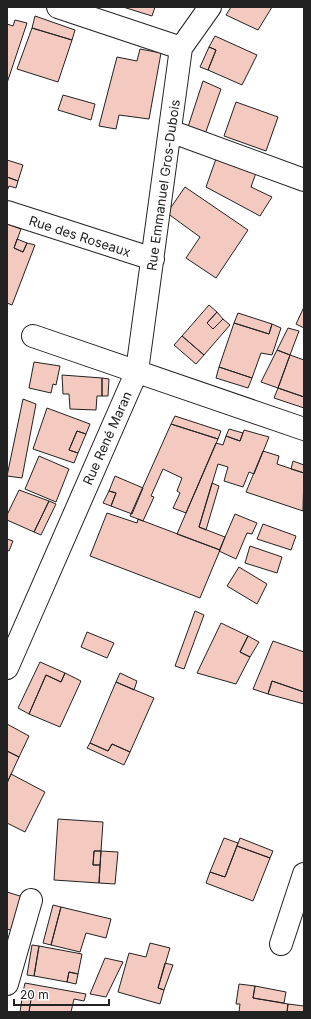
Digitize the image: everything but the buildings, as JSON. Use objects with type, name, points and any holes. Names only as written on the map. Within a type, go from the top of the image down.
[{"type":"street","points":[[58,7],[181,48]]},
{"type":"street","name":"Rue Emmanuel Gros-Dubois","points":[[137,371],[181,48],[210,7]]},
{"type":"street","points":[[170,131],[304,180]]},
{"type":"street","name":"Rue des Roseaux","points":[[7,212],[152,259]]},
{"type":"street","points":[[33,336],[304,429]]},
{"type":"street","name":"Rue René Maran","points":[[7,668],[137,371]]},
{"type":"street","points":[[281,944],[304,874]]},
{"type":"street","points":[[7,984],[31,900]]}]
